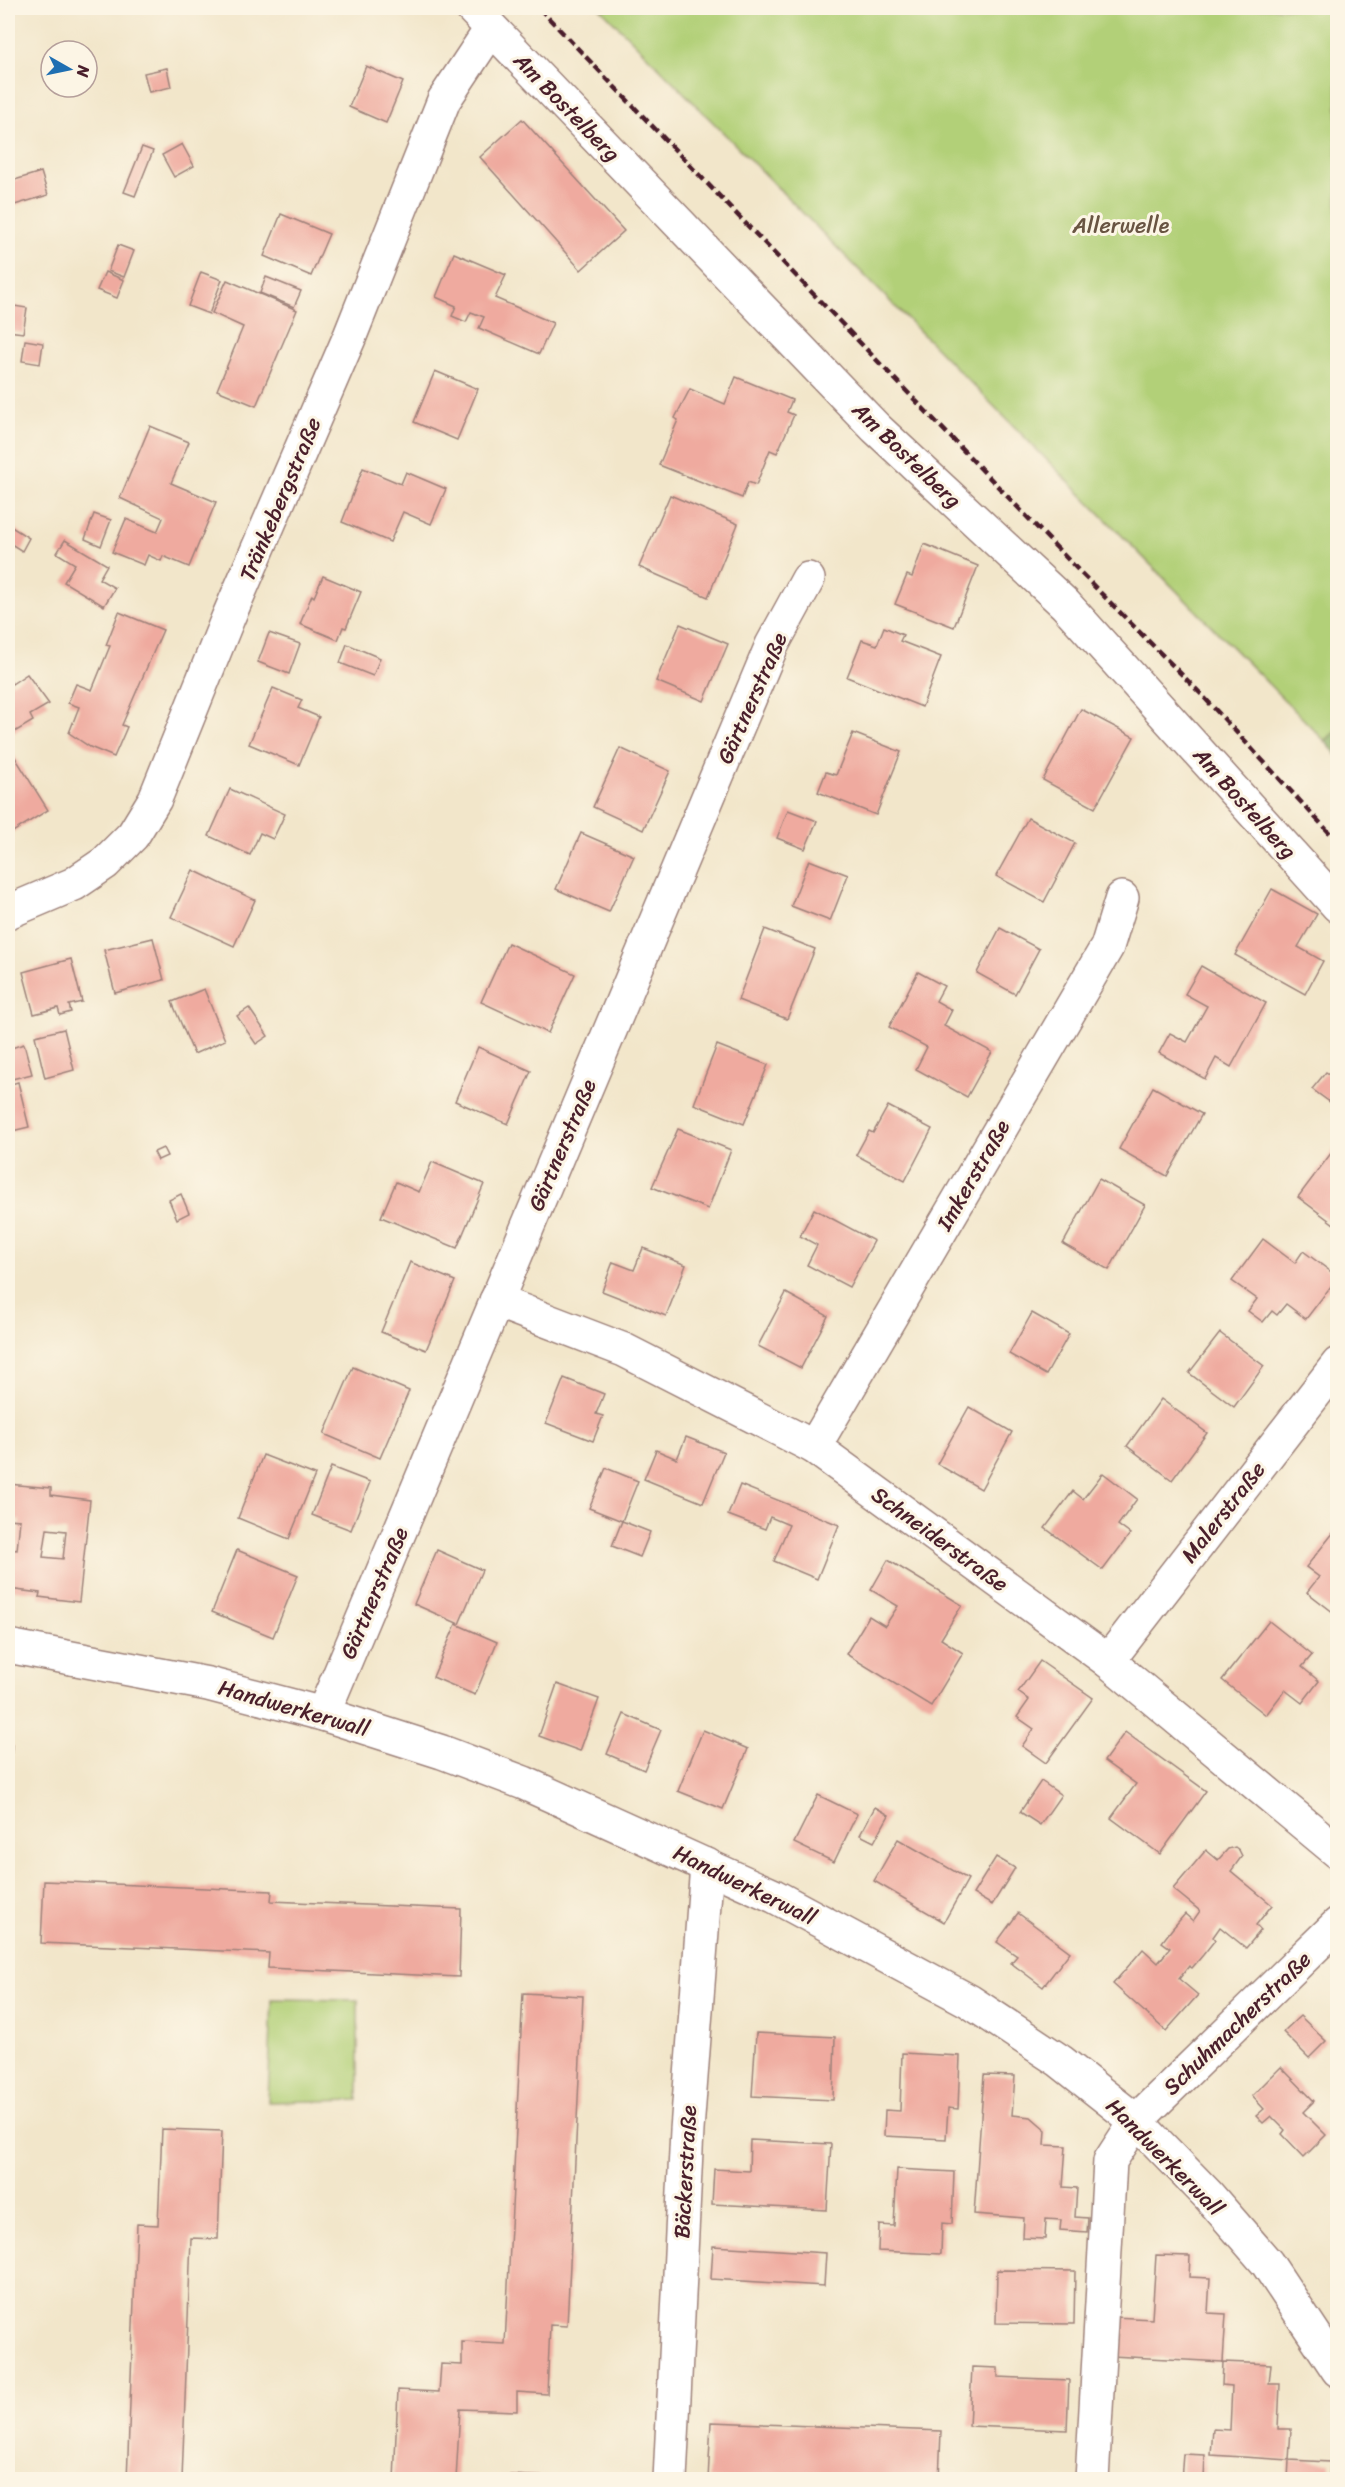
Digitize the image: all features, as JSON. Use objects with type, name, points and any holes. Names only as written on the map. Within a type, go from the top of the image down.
[{"type":"street","name":"Am Bostelberg","points":[[481,18],[876,428],[1065,604],[1338,906]]},
{"type":"street","name":"Tränkebergstraße","points":[[8,912],[74,884],[105,862],[133,835],[155,799],[228,618],[350,336],[444,100],[481,18]]},
{"type":"street","name":"Gärtnerstraße","points":[[323,1714],[772,645],[808,579]]},
{"type":"street","name":"Imkerstraße","points":[[814,1447],[1107,947],[1122,898]]},
{"type":"street","name":"Schneiderstraße","points":[[496,1301],[624,1350],[814,1447],[1108,1661],[1338,1852]]},
{"type":"street","name":"Malerstraße","points":[[1108,1661],[1338,1364]]},
{"type":"street","name":"Handwerkerwall","points":[[8,1646],[208,1684],[323,1714],[442,1752],[524,1782],[774,1896],[969,2001],[1060,2061],[1136,2121],[1208,2195],[1267,2263],[1338,2370]]},
{"type":"street","name":"Bäckerstraße","points":[[670,2480],[687,2130],[707,1866]]},
{"type":"street","name":"Schuhmacherstraße","points":[[1136,2121],[1338,1924]]},
{"type":"street","points":[[1092,2480],[1110,2162],[1136,2121]]},
{"type":"green space","name":"Allerwelle","points":[[600,8],[1337,8],[1337,730],[1325,741]]},
{"type":"green space","points":[[1337,730],[1337,755],[1325,741]]},
{"type":"green space","points":[[272,1999],[358,2000],[358,2100],[268,2102]]},
{"type":"building","points":[[366,66],[403,82],[386,123],[349,107]]},
{"type":"building","points":[[167,68],[171,87],[149,92],[144,73]]},
{"type":"building","points":[[522,119],[624,231],[581,270],[480,157]]},
{"type":"building","points":[[182,144],[194,166],[174,177],[162,155]]},
{"type":"building","points":[[142,147],[153,151],[135,196],[124,192]]},
{"type":"building","points":[[41,172],[48,195],[8,207],[8,182]]},
{"type":"building","points":[[281,214],[329,234],[311,276],[264,256]]},
{"type":"building","points":[[118,245],[134,251],[124,277],[108,271]]},
{"type":"building","points":[[454,253],[506,275],[495,298],[553,323],[539,354],[479,328],[484,317],[471,312],[466,322],[452,316],[456,306],[436,297]]},
{"type":"building","points":[[105,272],[124,280],[117,298],[97,290]]},
{"type":"building","points":[[201,272],[222,280],[209,314],[188,306]]},
{"type":"building","points":[[266,277],[301,291],[294,307],[260,293]]},
{"type":"building","points":[[227,280],[297,310],[256,406],[217,390],[243,327],[212,313]]},
{"type":"building","points":[[8,305],[27,308],[23,333],[8,331]]},
{"type":"building","points":[[25,340],[43,343],[40,364],[22,361]]},
{"type":"building","points":[[435,371],[478,389],[457,440],[414,422]]},
{"type":"building","points":[[736,377],[792,400],[787,412],[794,415],[777,453],[770,450],[756,485],[748,482],[742,498],[659,465],[678,420],[675,418],[690,389],[725,404]]},
{"type":"building","points":[[150,426],[189,442],[171,483],[216,502],[189,567],[163,556],[161,561],[148,555],[144,565],[112,552],[126,519],[157,532],[163,518],[120,498]]},
{"type":"building","points":[[363,468],[401,484],[406,472],[446,489],[431,524],[403,512],[390,542],[342,522]]},
{"type":"building","points":[[670,495],[738,524],[708,597],[639,567]]},
{"type":"building","points":[[94,514],[111,520],[101,546],[85,539]]},
{"type":"building","points":[[10,526],[29,538],[22,551],[8,542]]},
{"type":"building","points":[[65,540],[107,565],[99,579],[115,588],[104,606],[64,582],[75,564],[57,553]]},
{"type":"building","points":[[924,544],[978,566],[954,627],[895,604],[907,575],[912,577]]},
{"type":"building","points":[[323,576],[361,592],[346,628],[343,627],[338,640],[300,624]]},
{"type":"building","points":[[119,612],[163,630],[122,725],[127,727],[114,757],[90,747],[69,733],[79,707],[68,703],[76,684],[92,690],[110,646],[106,645]]},
{"type":"building","points":[[680,624],[728,644],[704,701],[656,681]]},
{"type":"building","points":[[884,627],[903,635],[900,641],[941,657],[922,707],[847,677],[862,640],[877,645]]},
{"type":"building","points":[[269,633],[300,644],[289,674],[258,662]]},
{"type":"building","points":[[347,644],[380,658],[373,676],[340,663]]},
{"type":"building","points":[[27,674],[49,704],[30,715],[33,721],[8,736],[8,676],[12,684]]},
{"type":"building","points":[[273,688],[302,700],[298,708],[319,717],[299,765],[249,744]]},
{"type":"building","points":[[1081,709],[1134,737],[1095,808],[1043,780]]},
{"type":"building","points":[[853,733],[901,752],[876,815],[818,792],[826,772],[836,775]]},
{"type":"building","points":[[620,748],[670,771],[643,830],[593,807]]},
{"type":"building","points":[[13,754],[48,810],[8,835],[8,757]]},
{"type":"building","points":[[230,789],[285,814],[273,839],[260,833],[250,855],[209,836]]},
{"type":"building","points":[[788,810],[817,821],[805,849],[777,838]]},
{"type":"building","points":[[1028,818],[1075,843],[1044,902],[996,876]]},
{"type":"building","points":[[581,833],[634,856],[609,912],[556,889]]},
{"type":"building","points":[[809,860],[848,875],[830,921],[791,906]]},
{"type":"building","points":[[193,870],[255,900],[234,946],[171,917]]},
{"type":"building","points":[[1272,889],[1317,914],[1298,947],[1323,961],[1305,994],[1235,955]]},
{"type":"building","points":[[1000,928],[1039,949],[1015,994],[977,973]]},
{"type":"building","points":[[765,929],[815,949],[787,1019],[738,1000]]},
{"type":"building","points":[[153,938],[164,980],[115,993],[104,950]]},
{"type":"building","points":[[508,943],[575,974],[548,1033],[481,1002]]},
{"type":"building","points":[[71,959],[82,1002],[69,1005],[71,1012],[60,1015],[58,1008],[34,1014],[23,972]]},
{"type":"building","points":[[1201,966],[1266,1003],[1231,1067],[1216,1058],[1205,1079],[1159,1053],[1170,1033],[1187,1042],[1207,1006],[1185,994]]},
{"type":"building","points":[[918,972],[944,986],[936,1001],[952,1010],[944,1026],[992,1052],[967,1097],[916,1069],[927,1047],[889,1027]]},
{"type":"building","points":[[204,989],[225,1040],[194,1054],[172,1002]]},
{"type":"building","points":[[249,1008],[268,1036],[256,1044],[237,1016]]},
{"type":"building","points":[[64,1029],[74,1070],[45,1078],[35,1036]]},
{"type":"building","points":[[24,1044],[32,1074],[8,1080],[8,1049]]},
{"type":"building","points":[[717,1045],[768,1065],[744,1124],[694,1104]]},
{"type":"building","points":[[478,1047],[531,1071],[508,1124],[455,1101]]},
{"type":"building","points":[[1326,1072],[1338,1080],[1338,1108],[1312,1089]]},
{"type":"building","points":[[18,1082],[29,1127],[8,1132],[8,1085]]},
{"type":"building","points":[[1153,1087],[1202,1114],[1167,1176],[1119,1149]]},
{"type":"building","points":[[888,1106],[932,1129],[905,1181],[856,1155],[869,1131],[873,1133]]},
{"type":"building","points":[[678,1129],[731,1150],[708,1209],[652,1187]]},
{"type":"building","points":[[1338,1144],[1338,1227],[1298,1197]]},
{"type":"building","points":[[163,1148],[167,1156],[158,1160],[154,1152]]},
{"type":"building","points":[[432,1162],[484,1184],[457,1248],[381,1217],[396,1182],[419,1192]]},
{"type":"building","points":[[1099,1179],[1145,1205],[1109,1270],[1063,1244]]},
{"type":"building","points":[[181,1194],[189,1213],[177,1219],[169,1200]]},
{"type":"building","points":[[814,1209],[874,1241],[849,1287],[807,1265],[817,1245],[800,1236]]},
{"type":"building","points":[[1263,1239],[1295,1263],[1303,1251],[1338,1277],[1306,1319],[1286,1304],[1277,1315],[1272,1311],[1263,1322],[1248,1311],[1257,1299],[1232,1281]]},
{"type":"building","points":[[643,1248],[686,1265],[666,1316],[602,1291],[613,1262],[634,1270]]},
{"type":"building","points":[[410,1262],[455,1281],[426,1350],[381,1332]]},
{"type":"building","points":[[786,1293],[828,1316],[801,1368],[758,1346]]},
{"type":"building","points":[[1032,1313],[1069,1334],[1046,1375],[1009,1354]]},
{"type":"building","points":[[1220,1333],[1264,1366],[1234,1407],[1189,1373]]},
{"type":"building","points":[[353,1367],[409,1391],[380,1458],[324,1434]]},
{"type":"building","points":[[564,1378],[604,1394],[596,1414],[603,1416],[593,1441],[546,1423]]},
{"type":"building","points":[[1161,1399],[1207,1433],[1172,1480],[1127,1446]]},
{"type":"building","points":[[969,1407],[1012,1432],[981,1489],[937,1464]]},
{"type":"building","points":[[686,1437],[724,1452],[703,1503],[644,1479],[656,1450],[677,1459]]},
{"type":"building","points":[[263,1455],[315,1475],[289,1539],[238,1518]]},
{"type":"building","points":[[331,1467],[370,1482],[351,1530],[312,1515]]},
{"type":"building","points":[[606,1468],[638,1481],[622,1521],[589,1508]]},
{"type":"building","points":[[1103,1473],[1137,1499],[1118,1525],[1130,1534],[1103,1570],[1045,1528],[1073,1491],[1083,1499]]},
{"type":"building","points":[[8,1484],[51,1488],[51,1495],[90,1500],[79,1602],[39,1597],[40,1593],[8,1589],[8,1549],[17,1550],[20,1520],[8,1519]],"holes":[[[47,1529],[66,1531],[63,1559],[43,1557]]]},
{"type":"building","points":[[740,1485],[839,1525],[817,1579],[774,1561],[789,1525],[770,1517],[765,1529],[728,1515]]},
{"type":"building","points":[[622,1521],[650,1532],[640,1557],[612,1546]]},
{"type":"building","points":[[1338,1527],[1338,1616],[1307,1592],[1319,1577],[1306,1567]]},
{"type":"building","points":[[237,1550],[298,1575],[273,1637],[212,1612]]},
{"type":"building","points":[[437,1550],[482,1570],[459,1624],[414,1604]]},
{"type":"building","points":[[888,1560],[962,1605],[941,1639],[963,1653],[931,1706],[846,1654],[869,1616],[885,1626],[898,1606],[871,1590]]},
{"type":"building","points":[[1269,1621],[1312,1655],[1302,1667],[1319,1681],[1302,1703],[1285,1690],[1266,1715],[1222,1680]]},
{"type":"building","points":[[456,1624],[497,1642],[475,1695],[433,1677]]},
{"type":"building","points":[[1040,1661],[1093,1698],[1046,1763],[1022,1746],[1034,1729],[1017,1717],[1029,1700],[1018,1692]]},
{"type":"building","points":[[557,1684],[599,1699],[580,1751],[539,1736]]},
{"type":"building","points":[[624,1714],[661,1730],[644,1770],[607,1754]]},
{"type":"building","points":[[703,1730],[748,1749],[723,1809],[678,1791]]},
{"type":"building","points":[[1125,1732],[1206,1791],[1160,1854],[1111,1818],[1136,1784],[1104,1761]]},
{"type":"building","points":[[8,1745],[12,1745],[9,1804],[8,1804]]},
{"type":"building","points":[[1041,1781],[1061,1795],[1040,1825],[1020,1812]]},
{"type":"building","points":[[818,1795],[857,1814],[834,1862],[794,1843]]},
{"type":"building","points":[[875,1807],[889,1815],[874,1842],[860,1835]]},
{"type":"building","points":[[898,1839],[968,1879],[944,1922],[874,1881]]},
{"type":"building","points":[[1235,1847],[1242,1856],[1231,1871],[1272,1905],[1256,1925],[1261,1930],[1246,1948],[1220,1927],[1213,1937],[1215,1940],[1192,1968],[1189,1966],[1179,1979],[1198,1995],[1166,2031],[1113,1984],[1143,1949],[1158,1963],[1170,1948],[1162,1942],[1172,1929],[1185,1914],[1193,1921],[1200,1911],[1173,1889],[1206,1850],[1218,1860],[1228,1849]]},
{"type":"building","points":[[996,1857],[1015,1868],[992,1905],[973,1894]]},
{"type":"building","points":[[44,1881],[272,1891],[271,1901],[461,1909],[459,1977],[268,1968],[269,1953],[41,1943]]},
{"type":"building","points":[[1018,1913],[1070,1952],[1043,1987],[1011,1963],[1017,1956],[997,1942]]},
{"type":"building","points":[[523,1993],[583,1996],[567,2326],[550,2325],[547,2394],[517,2392],[517,2411],[460,2409],[456,2480],[394,2480],[398,2390],[439,2392],[441,2364],[462,2365],[462,2342],[505,2344]]},
{"type":"building","points":[[1300,2016],[1326,2041],[1309,2058],[1283,2032]]},
{"type":"building","points":[[756,2033],[835,2037],[833,2100],[752,2096]]},
{"type":"building","points":[[902,2053],[960,2056],[958,2109],[948,2108],[946,2139],[884,2136],[885,2110],[900,2111]]},
{"type":"building","points":[[1281,2067],[1314,2101],[1303,2112],[1326,2135],[1304,2157],[1282,2134],[1285,2130],[1271,2116],[1263,2123],[1256,2116],[1264,2109],[1252,2096]]},
{"type":"building","points":[[984,2075],[1015,2076],[1012,2115],[1031,2117],[1046,2130],[1045,2145],[1066,2146],[1063,2187],[1077,2188],[1075,2217],[1088,2218],[1087,2232],[1060,2230],[1061,2220],[1046,2219],[1045,2239],[1023,2238],[1024,2218],[974,2214]]},
{"type":"building","points":[[162,2129],[222,2131],[218,2239],[191,2238],[182,2480],[127,2480],[137,2224],[158,2225]]},
{"type":"building","points":[[750,2140],[831,2144],[827,2210],[712,2204],[714,2169],[749,2171]]},
{"type":"building","points":[[897,2169],[954,2172],[952,2224],[942,2223],[941,2254],[878,2251],[879,2225],[894,2226]]},
{"type":"building","points":[[713,2246],[826,2253],[824,2286],[711,2279]]},
{"type":"building","points":[[1156,2255],[1190,2256],[1189,2277],[1210,2278],[1208,2313],[1226,2314],[1223,2362],[1112,2356],[1114,2317],[1152,2319]]},
{"type":"building","points":[[997,2270],[1075,2271],[1074,2324],[996,2323]]},
{"type":"building","points":[[1223,2362],[1271,2364],[1269,2384],[1280,2384],[1278,2429],[1291,2429],[1289,2460],[1211,2455],[1213,2429],[1230,2430],[1232,2386],[1222,2385]]},
{"type":"building","points":[[972,2367],[998,2368],[998,2377],[1069,2380],[1067,2430],[969,2426]]},
{"type":"building","points":[[711,2422],[941,2431],[939,2480],[708,2480]]},
{"type":"building","points":[[1183,2454],[1205,2455],[1204,2480],[1181,2480]]},
{"type":"building","points":[[1289,2460],[1330,2462],[1329,2480],[1288,2480]]},
{"type":"building","points":[[510,2475],[568,2478],[568,2480],[510,2480]]},
{"type":"railway","points":[[539,8],[1081,573],[1201,694],[1338,842]]}]
